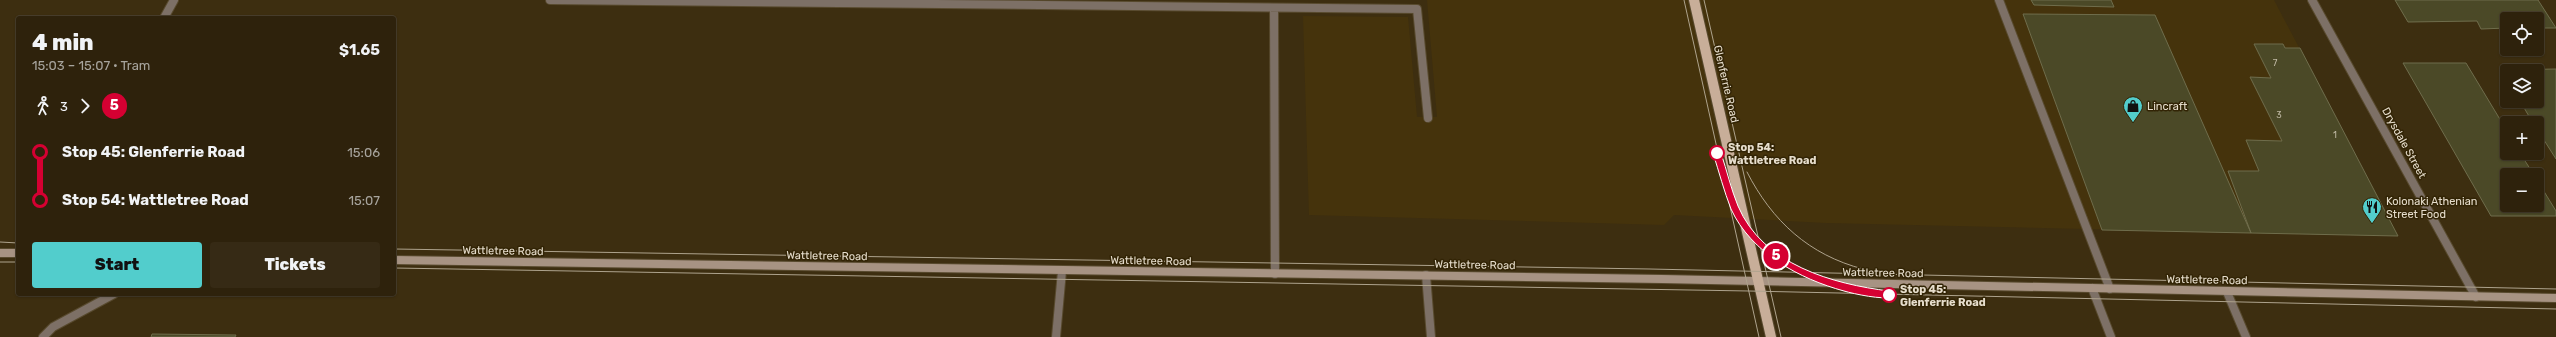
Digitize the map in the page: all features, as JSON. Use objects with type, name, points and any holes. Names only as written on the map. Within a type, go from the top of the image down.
[{"type":"main road","name":"Glenferrie Road","points":[[1694,0],[1758,282],[1772,337]]},
{"type":"main road","points":[[0,252],[16,253]]},
{"type":"main road","name":"Wattletree Road","points":[[396,260],[1062,271],[1426,275],[2556,298]]},
{"type":"street","points":[[165,16],[174,0]]},
{"type":"street","points":[[550,0],[1417,10],[1428,118]]},
{"type":"street","points":[[2000,0],[2110,289]]},
{"type":"street","points":[[2305,0],[2312,0]]},
{"type":"street","name":"Drysdale Street","points":[[2312,0],[2476,297]]},
{"type":"street","points":[[1274,9],[1275,274]]},
{"type":"street","points":[[1056,337],[1062,271]]},
{"type":"street","points":[[1426,275],[1431,337]]},
{"type":"street","points":[[2092,288],[2111,337]]},
{"type":"street","points":[[2227,292],[2246,337]]},
{"type":"street","points":[[43,337],[54,327],[110,296]]},
{"type":"shaded area","points":[[1427,0],[2274,0],[2398,236],[1826,223],[1674,215],[1664,225],[1309,215],[1303,16],[1408,17],[1417,117],[1437,117]]},
{"type":"building","points":[[2031,0],[2111,0],[2114,7],[2034,5]]},
{"type":"building","points":[[2395,0],[2538,0],[2556,28],[2544,28],[2544,12],[2500,12],[2500,28],[2481,29],[2477,21],[2408,22]]},
{"type":"building","name":"Lincraft","points":[[2023,14],[2155,15],[2251,233],[2102,230]]},
{"type":"building","points":[[2254,44],[2283,44],[2285,48],[2300,48],[2398,236],[2251,233],[2228,171],[2259,171],[2246,140],[2282,141],[2250,77],[2271,78]]},
{"type":"building","points":[[2403,63],[2466,63],[2500,119],[2500,160],[2524,160],[2530,168],[2500,168],[2500,212],[2544,212],[2544,191],[2556,211],[2556,216],[2491,216]]},
{"type":"building","points":[[2544,69],[2556,69],[2556,159],[2544,140],[2544,116],[2529,116],[2524,108],[2544,108]]},
{"type":"building","points":[[152,334],[236,335],[235,337],[151,337]]},
{"type":"tram line","points":[[1684,0],[1744,271]]},
{"type":"tram line","points":[[1704,0],[1759,240]]},
{"type":"tram line","name":"5","points":[[1717,153],[1720,168],[1735,208],[1753,236],[1771,252],[1801,272],[1829,283],[1852,290],[1889,295]]},
{"type":"tram line","points":[[1747,172],[1768,206],[1780,221],[1794,234],[1826,255],[1863,269]]},
{"type":"tram line","points":[[1733,202],[1743,220],[1759,240]]},
{"type":"tram line","points":[[1759,240],[1782,260],[1805,272]]},
{"type":"tram line","points":[[1759,240],[1766,272]]},
{"type":"tram line","points":[[0,242],[16,243]]},
{"type":"tram line","points":[[396,249],[1744,271]]},
{"type":"tram line","points":[[0,262],[16,262]]},
{"type":"tram line","points":[[396,268],[1749,291]]},
{"type":"tram line","points":[[1744,271],[1766,272]]},
{"type":"tram line","points":[[1744,271],[1749,291]]},
{"type":"tram line","points":[[1766,272],[1805,272]]},
{"type":"tram line","points":[[1766,272],[1771,291]]},
{"type":"tram line","points":[[1805,272],[2556,289]]},
{"type":"tram line","points":[[1805,272],[1852,290]]},
{"type":"tram line","points":[[1749,291],[1771,291]]},
{"type":"tram line","points":[[1749,291],[1759,337]]},
{"type":"tram line","points":[[1771,291],[2556,309]]},
{"type":"tram line","points":[[1771,291],[1781,337]]},
{"type":"place","name":"Lincraft","points":[[2133,123]]},
{"type":"place","name":"Stop 54: Wattletree Road","points":[[1717,153]]},
{"type":"place","name":"Kolonaki Athenian Street Food","points":[[2372,224]]},
{"type":"place","name":"Stop 45: Glenferrie Road","points":[[1889,295]]}]
